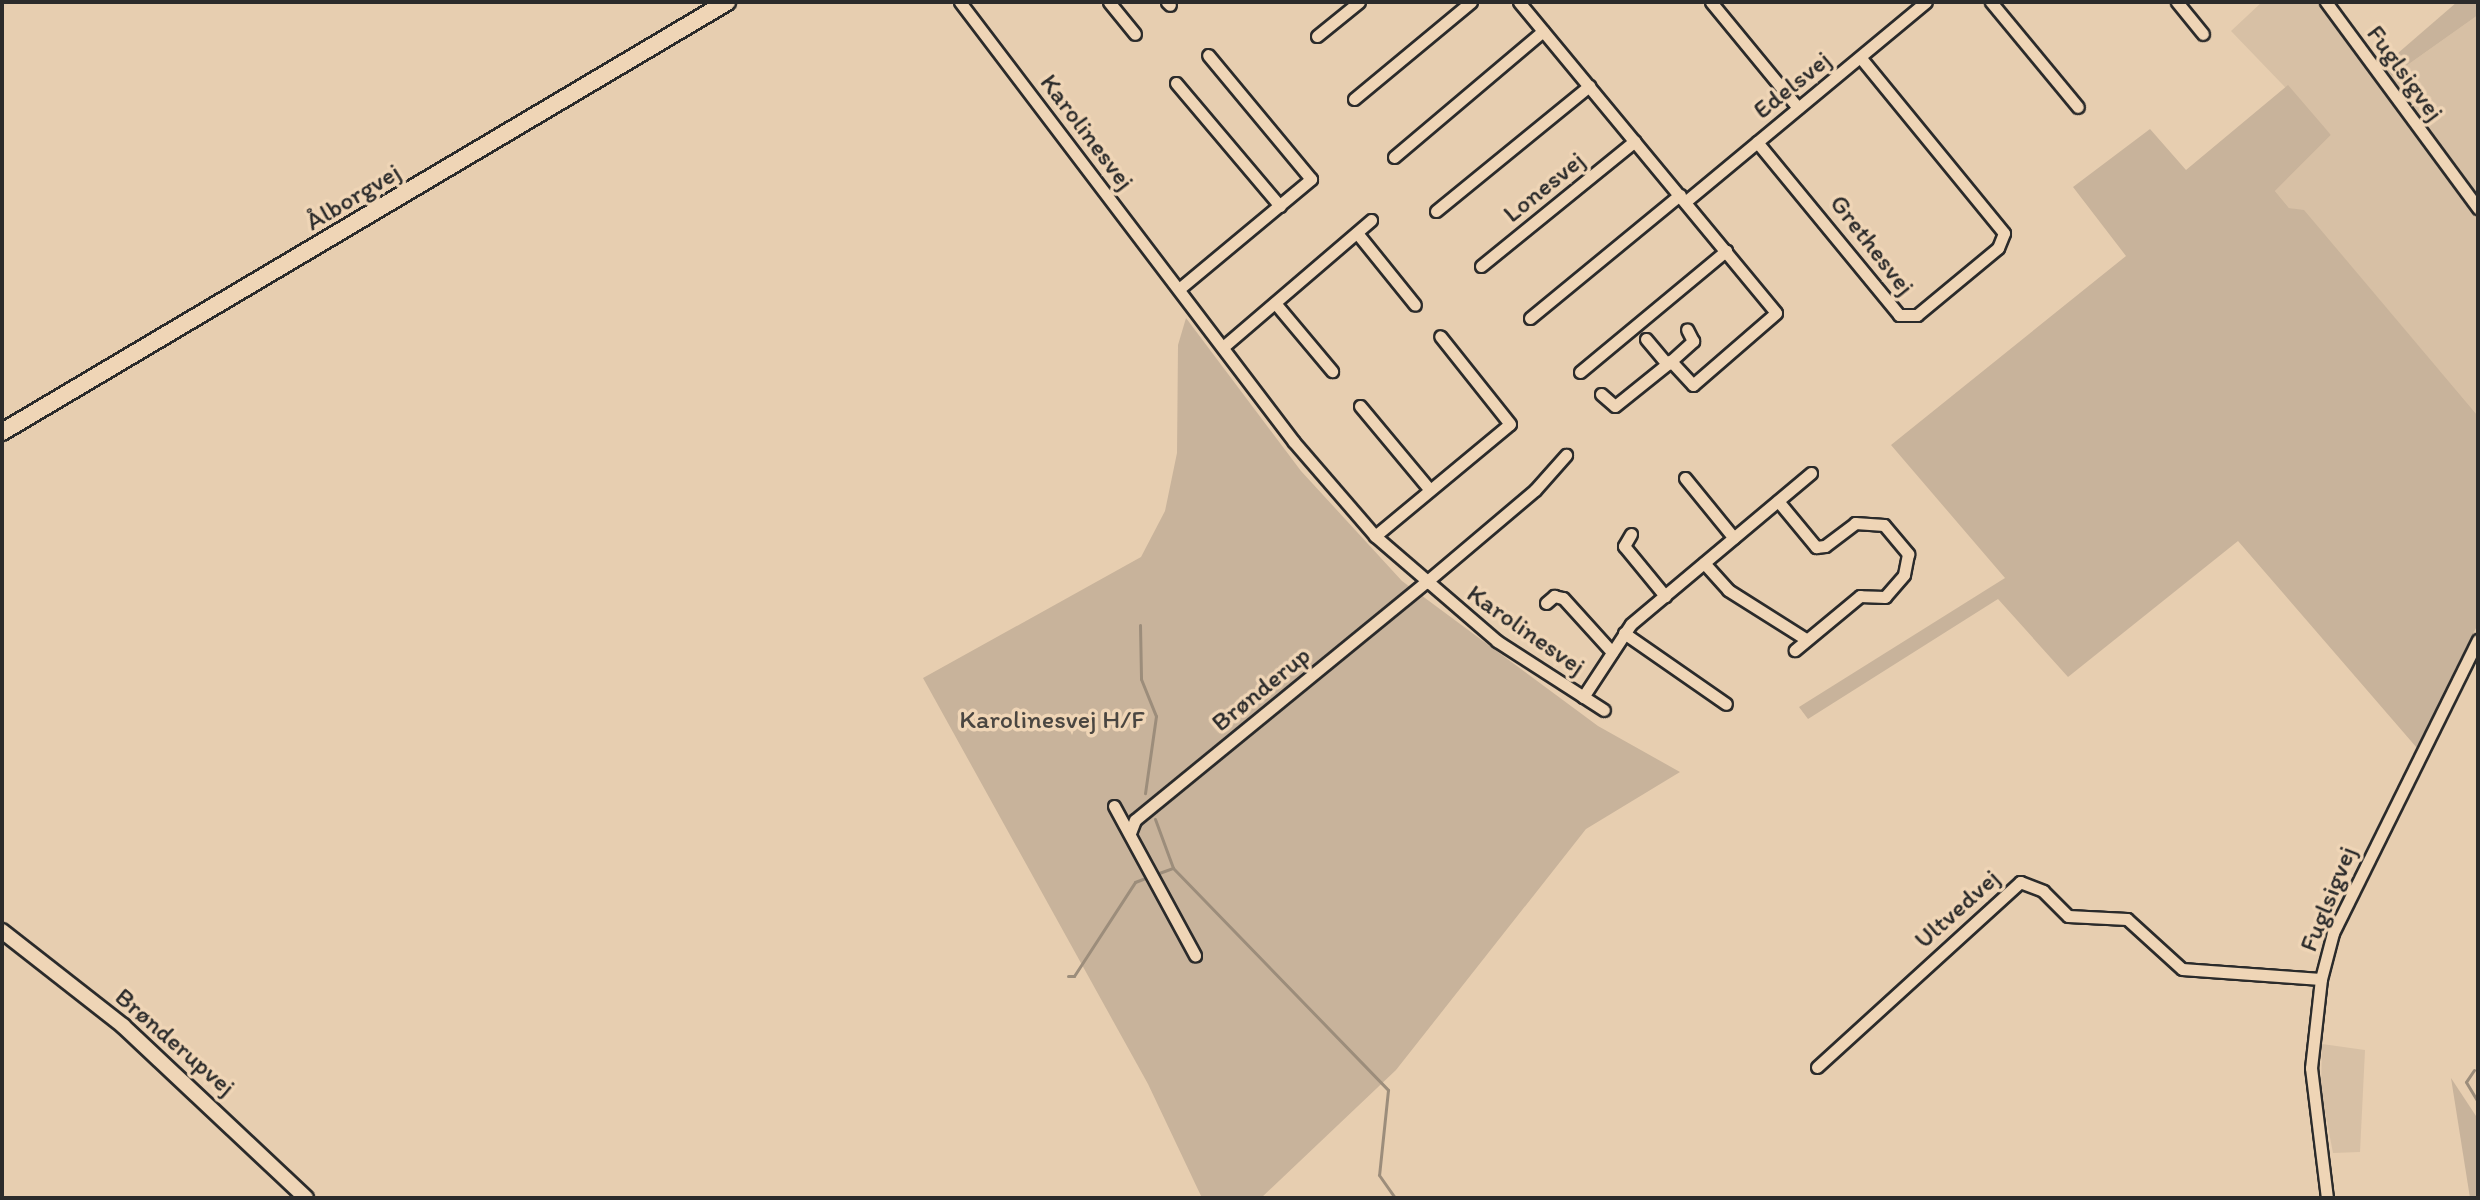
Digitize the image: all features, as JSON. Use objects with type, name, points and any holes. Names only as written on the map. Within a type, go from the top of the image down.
[{"type":"main road","name":"Ålborgvej","points":[[2,432],[727,2]]},
{"type":"street","name":"Karolinesvej","points":[[960,2],[1294,442],[1375,536],[1425,583],[1497,641],[1604,710]]},
{"type":"street","points":[[1109,2],[1135,34]]},
{"type":"street","points":[[1317,36],[1359,2]]},
{"type":"street","points":[[1354,99],[1471,2]]},
{"type":"street","points":[[1519,2],[1726,251],[1775,316],[1695,384],[1646,339]]},
{"type":"street","points":[[1711,2],[1798,108]]},
{"type":"street","points":[[1991,2],[2078,107]]},
{"type":"street","points":[[2177,2],[2203,34]]},
{"type":"street","name":"Fuglsigvej","points":[[2326,2],[2478,208]]},
{"type":"street","name":"Edelsvej","points":[[1683,199],[1757,142],[1922,3]]},
{"type":"street","points":[[1394,157],[1543,31]]},
{"type":"street","points":[[1179,289],[1311,177],[1208,55]]},
{"type":"street","name":"Grethesvej","points":[[1757,142],[1899,315],[1917,315],[1998,248],[2004,233],[1860,57]]},
{"type":"street","points":[[1176,83],[1280,206]]},
{"type":"street","name":"Lonesvej","points":[[1436,211],[1589,86]]},
{"type":"street","name":"Lonesvej","points":[[1481,266],[1635,141]]},
{"type":"street","points":[[1530,318],[1683,199]]},
{"type":"street","points":[[1223,347],[1371,220]]},
{"type":"street","points":[[1357,233],[1415,305]]},
{"type":"street","points":[[1580,372],[1726,251]]},
{"type":"street","points":[[1275,303],[1332,371]]},
{"type":"street","points":[[1601,394],[1615,406],[1693,341],[1687,329]]},
{"type":"street","points":[[1375,536],[1510,422],[1440,336]]},
{"type":"street","points":[[1360,406],[1430,490]]},
{"type":"street","name":"Karolinesvej","points":[[1425,583],[1535,490],[1566,455]]},
{"type":"street","points":[[1583,697],[1624,633],[1811,473]]},
{"type":"street","points":[[1685,478],[1734,538]]},
{"type":"street","points":[[1778,501],[1816,547],[1857,523],[1887,526],[1908,552],[1906,571],[1885,597],[1860,596],[1795,650]]},
{"type":"street","points":[[1631,534],[1624,546],[1665,596]]},
{"type":"street","points":[[1704,563],[1728,590],[1807,640]]},
{"type":"street","name":"Brønderup","points":[[1130,833],[1135,820],[1425,583]]},
{"type":"street","points":[[1546,603],[1560,596],[1612,652]]},
{"type":"street","points":[[1624,633],[1726,704]]},
{"type":"street","name":"Fuglsigvej","points":[[2327,1198],[2311,1068],[2321,979],[2352,887],[2478,640]]},
{"type":"street","points":[[1114,806],[1195,955]]},
{"type":"street","name":"Ultvedvej","points":[[1817,1067],[2020,882],[2043,891],[2068,916],[2127,919],[2182,969],[2321,979]]},
{"type":"street","name":"Brønderupvej","points":[[2,931],[134,1036],[306,1198]]},
{"type":"shaded area","points":[[2262,2],[2335,2],[2392,76],[2478,15],[2478,416],[2304,211],[2289,208],[2275,191],[2331,135],[2231,31]]},
{"type":"shaded area","points":[[2322,1044],[2365,1050],[2360,1152],[2333,1153],[2321,1090]]},
{"type":"green space","points":[[2457,2],[2478,2],[2478,15],[2392,76],[2383,66]]},
{"type":"green space","points":[[2288,85],[2331,135],[2275,191],[2289,208],[2304,210],[2478,416],[2478,624],[2417,748],[2238,541],[2068,677],[1998,599],[1808,719],[1799,707],[2005,578],[1891,445],[2126,256],[2073,187],[2150,129],[2186,170]]},
{"type":"green space","name":"Karolinesvej H/F","points":[[1186,318],[1301,471],[1402,581],[1598,726],[1680,772],[1586,829],[1396,1070],[1261,1198],[1202,1198],[1148,1084],[923,678],[1141,557],[1165,511],[1177,453],[1178,345]]},
{"type":"green space","points":[[2451,1078],[2478,1119],[2478,1198],[2470,1198]]},
{"type":"waterway","points":[[1140,625],[1141,679],[1156,716],[1145,793]]},
{"type":"waterway","points":[[1155,819],[1173,868],[1388,1090],[1379,1175],[1395,1198]]},
{"type":"waterway","points":[[1159,873],[1173,868]]},
{"type":"waterway","points":[[1068,976],[1074,976],[1135,882],[1143,879]]},
{"type":"waterway","points":[[2474,1070],[2466,1082],[2478,1102]]}]
